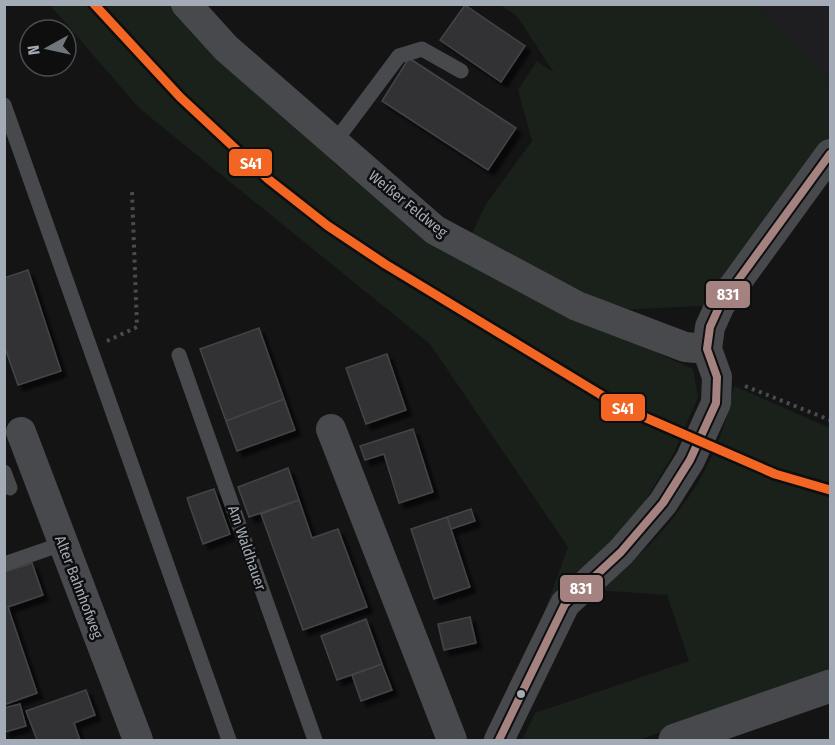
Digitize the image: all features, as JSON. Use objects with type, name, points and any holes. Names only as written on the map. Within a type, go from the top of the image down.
[{"type":"street","name":"Weißer Feldweg","points":[[186,4],[226,48],[435,230],[477,255],[577,306],[685,347],[706,349]]},
{"type":"street","points":[[499,741],[564,604],[628,544],[663,503],[690,460],[716,390],[706,349],[710,327],[720,305],[831,154]]},
{"type":"street","points":[[331,429],[452,741]]},
{"type":"street","name":"Alter Bahnhofweg","points":[[21,432],[138,741]]},
{"type":"street","points":[[675,741],[831,686]]},
{"type":"lane","points":[[334,143],[399,56],[422,49],[461,71]]},
{"type":"lane","points":[[4,105],[229,741]]},
{"type":"lane","name":"Am Waldhauer","points":[[179,355],[315,741]]},
{"type":"lane","points":[[4,472],[10,488]]},
{"type":"lane","points":[[4,564],[62,544]]},
{"type":"path","points":[[91,350],[137,327],[132,192]]},
{"type":"path","points":[[716,390],[831,420]]},
{"type":"shaded area","points":[[50,5],[187,5],[230,43],[337,166],[429,232],[594,324],[693,369],[698,397],[674,453],[635,518],[542,618],[568,547],[430,344],[139,108],[78,37],[78,18],[61,18]]},
{"type":"shaded area","points":[[500,5],[756,5],[830,83],[830,154],[720,305],[619,310],[470,237],[486,204],[532,141],[518,90],[537,61],[554,73],[517,16]]},
{"type":"shaded area","points":[[756,5],[830,5],[830,83]]},
{"type":"shaded area","points":[[734,386],[830,428],[830,670],[639,740],[522,740],[535,713],[689,661],[667,595],[595,590],[648,546],[684,504],[715,449],[723,429]]},
{"type":"building","points":[[465,5],[525,46],[501,82],[440,40]]},
{"type":"building","points":[[409,58],[516,128],[488,170],[382,101]]},
{"type":"building","points":[[28,270],[61,371],[18,385],[4,345],[4,278]]},
{"type":"building","points":[[259,328],[284,399],[226,421],[200,349]]},
{"type":"building","points":[[387,354],[406,410],[366,424],[346,368]]},
{"type":"building","points":[[284,399],[295,430],[237,451],[226,421]]},
{"type":"building","points":[[413,429],[433,492],[399,503],[384,454],[365,460],[360,446]]},
{"type":"building","points":[[288,468],[299,500],[249,517],[238,487]]},
{"type":"building","points":[[214,489],[230,534],[203,544],[187,498]]},
{"type":"building","points":[[299,500],[312,538],[338,529],[367,607],[303,630],[261,514]]},
{"type":"building","points":[[471,509],[475,521],[451,529],[447,517]]},
{"type":"building","points":[[447,517],[470,587],[434,599],[411,529]]},
{"type":"building","points":[[32,563],[43,595],[8,607],[37,693],[4,705],[4,572]]},
{"type":"building","points":[[470,617],[476,643],[444,650],[438,624]]},
{"type":"building","points":[[366,619],[382,664],[337,680],[321,636]]},
{"type":"building","points":[[382,664],[392,690],[361,701],[352,675]]},
{"type":"building","points":[[86,690],[95,715],[74,723],[80,740],[37,740],[26,711]]},
{"type":"building","points":[[20,704],[26,726],[5,732],[4,708]]},
{"type":"transit line","name":"S41","points":[[94,4],[180,97],[268,179],[328,226],[385,264],[621,407],[775,474],[830,490]]},
{"type":"transit line","name":"831","points":[[499,740],[565,604],[621,552],[663,503],[690,460],[716,403],[717,377],[707,349],[710,327],[720,305],[830,154]]}]
